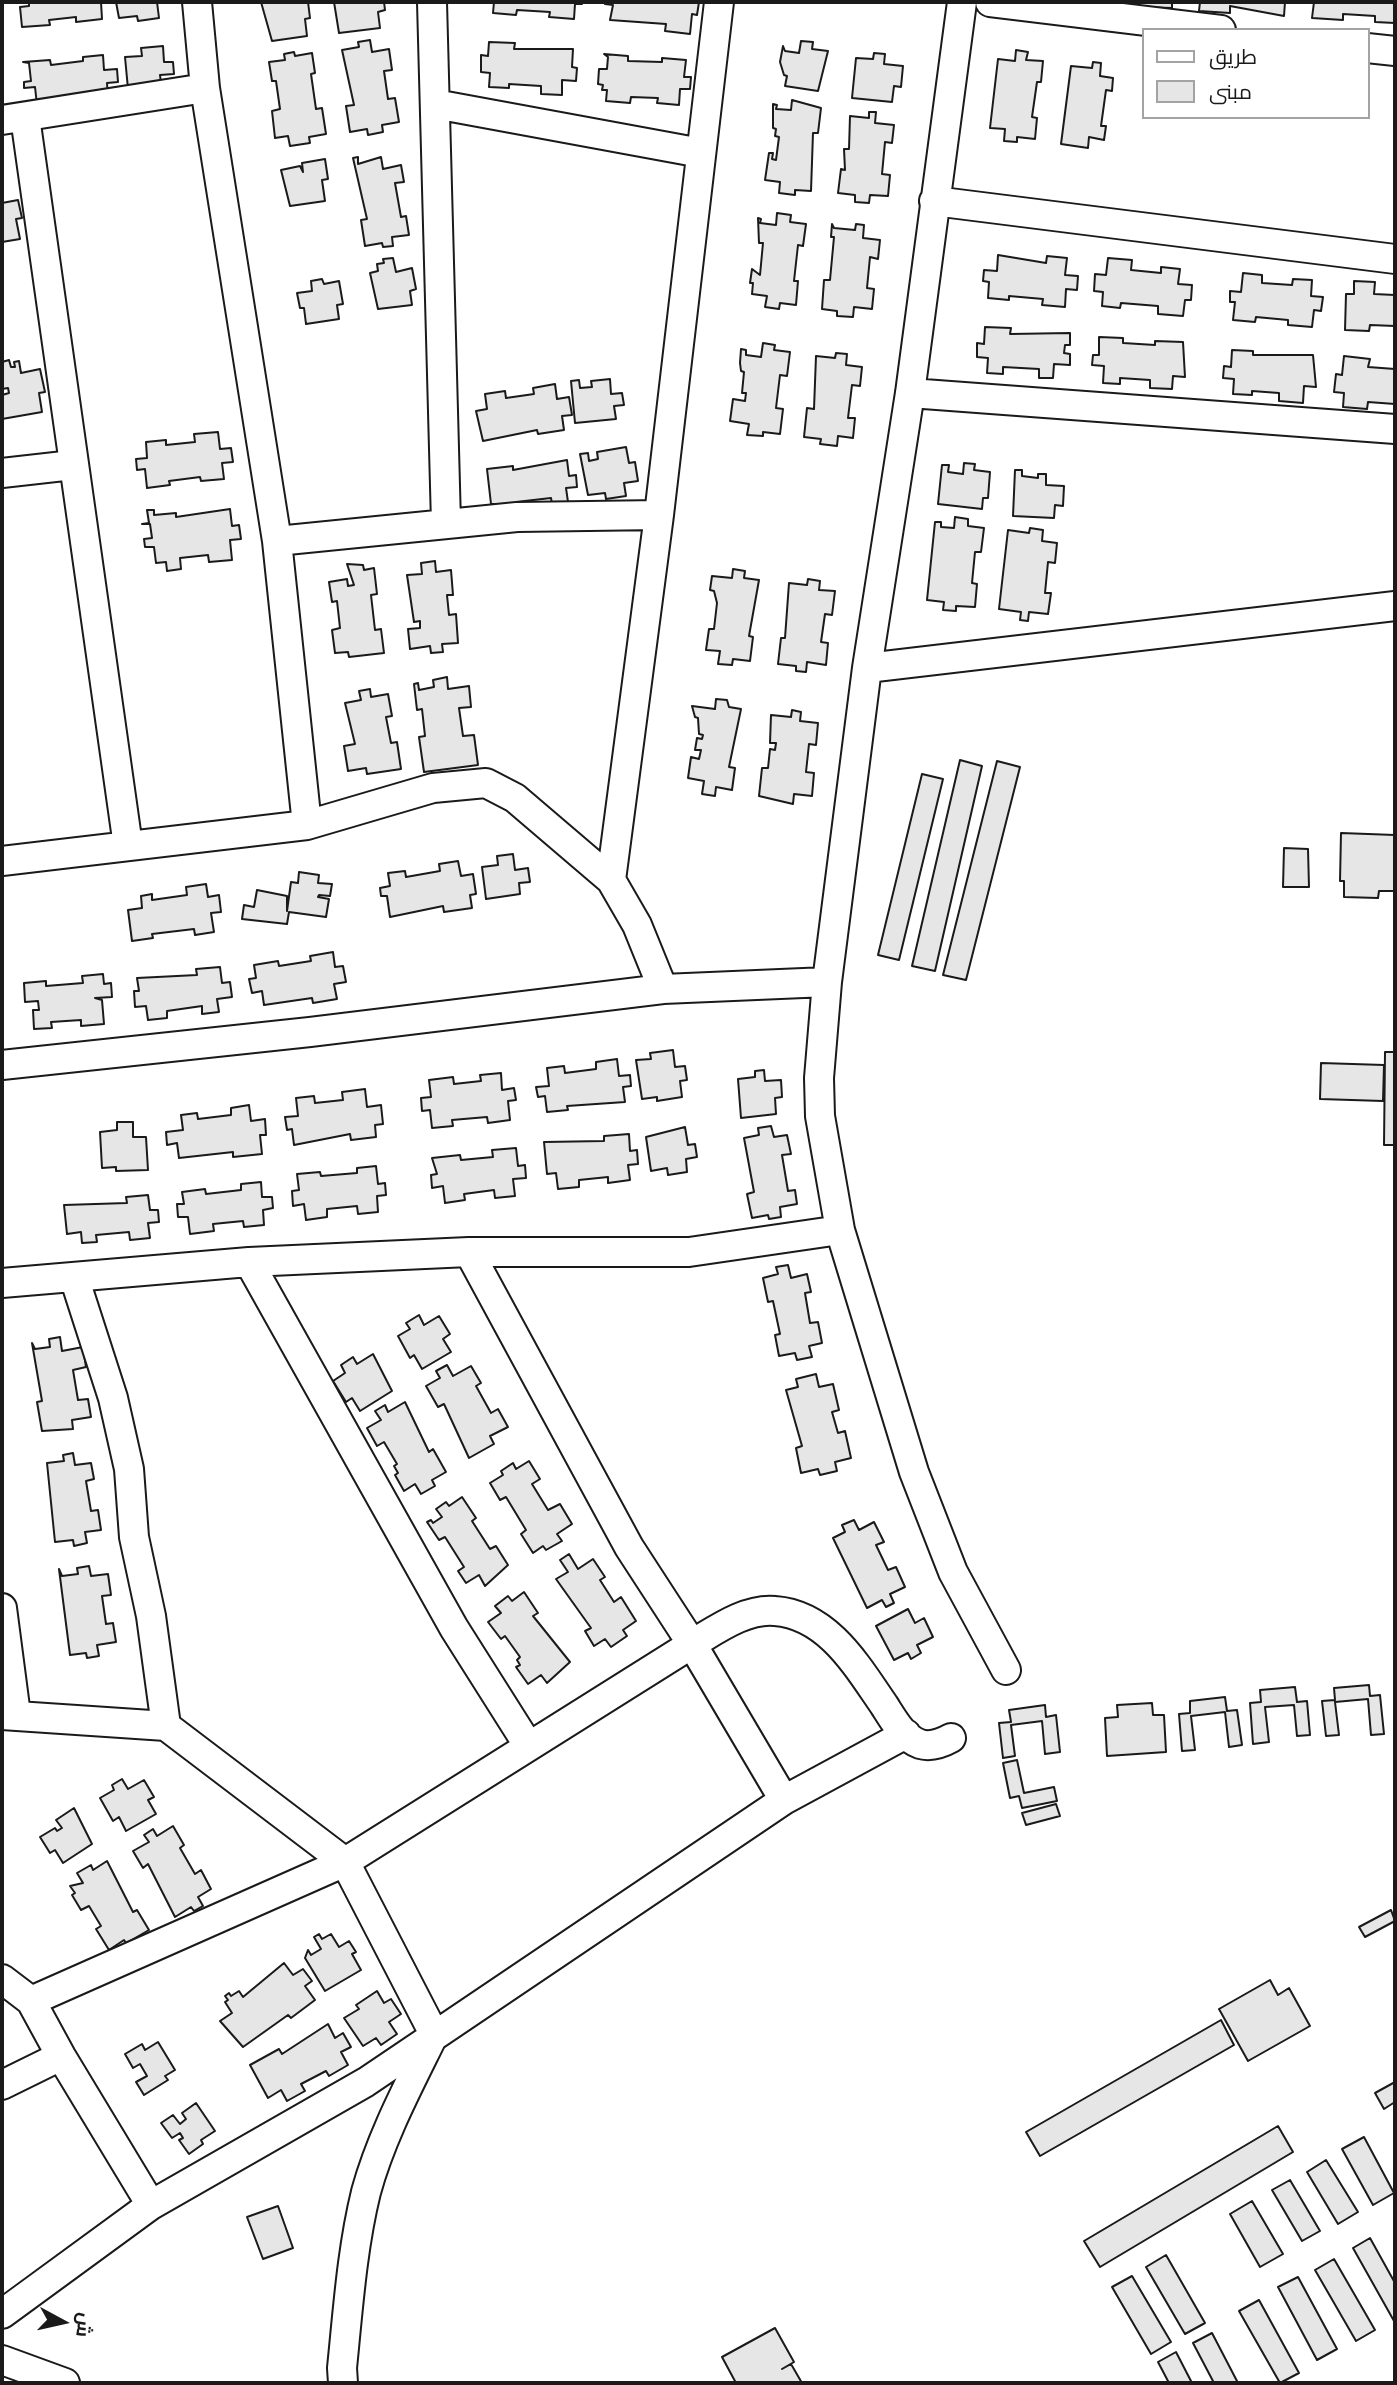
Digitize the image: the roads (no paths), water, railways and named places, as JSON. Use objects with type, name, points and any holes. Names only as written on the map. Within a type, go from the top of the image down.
[{"type":"street","points":[[197,2],[205,88],[277,541],[307,825]]},
{"type":"street","points":[[432,2],[446,523]]},
{"type":"street","points":[[611,880],[659,515],[719,2]]},
{"type":"street","points":[[962,2],[910,393],[867,668],[827,982],[819,1078],[820,1116],[839,1230],[914,1472],[953,1572],[1006,1670]]},
{"type":"street","points":[[990,2],[1204,28]]},
{"type":"street","points":[[1369,48],[1395,51]]},
{"type":"street","points":[[128,846],[73,465],[13,118],[205,88]]},
{"type":"street","points":[[435,104],[701,153]]},
{"type":"street","points":[[934,201],[1395,259]]},
{"type":"street","points":[[910,393],[1395,429]]},
{"type":"street","points":[[2,473],[73,465]]},
{"type":"street","points":[[277,541],[517,517],[659,515]]},
{"type":"street","points":[[867,668],[1395,606]]},
{"type":"street","points":[[2,862],[307,825],[433,788],[486,783],[515,798],[611,880],[637,925],[663,989]]},
{"type":"street","points":[[2,1065],[310,1032],[663,989],[827,982]]},
{"type":"street","points":[[2,1283],[248,1262],[469,1252],[689,1252],[839,1230]]},
{"type":"street","points":[[469,1252],[629,1547],[692,1644],[784,1800]]},
{"type":"street","points":[[248,1262],[454,1628],[528,1745]]},
{"type":"street","points":[[74,1277],[113,1398],[129,1469],[134,1537],[151,1616],[166,1726]]},
{"type":"street","points":[[2,1608],[9,1715],[166,1726],[345,1862],[434,2034]]},
{"type":"street","points":[[32,2001],[345,1862],[692,1644],[730,1622],[755,1613],[774,1611],[807,1619],[821,1627],[842,1649],[906,1734],[921,1744],[934,1745],[951,1738]]},
{"type":"street","points":[[2,2314],[151,2206],[366,2082],[784,1800],[906,1734]]},
{"type":"street","points":[[2,1979],[32,2001],[61,2056],[151,2206]]},
{"type":"street","points":[[343,2383],[342,2368],[352,2270],[367,2191],[397,2110],[434,2034]]},
{"type":"street","points":[[2,2085],[61,2056]]},
{"type":"street","points":[[2,2360],[65,2383]]}]
